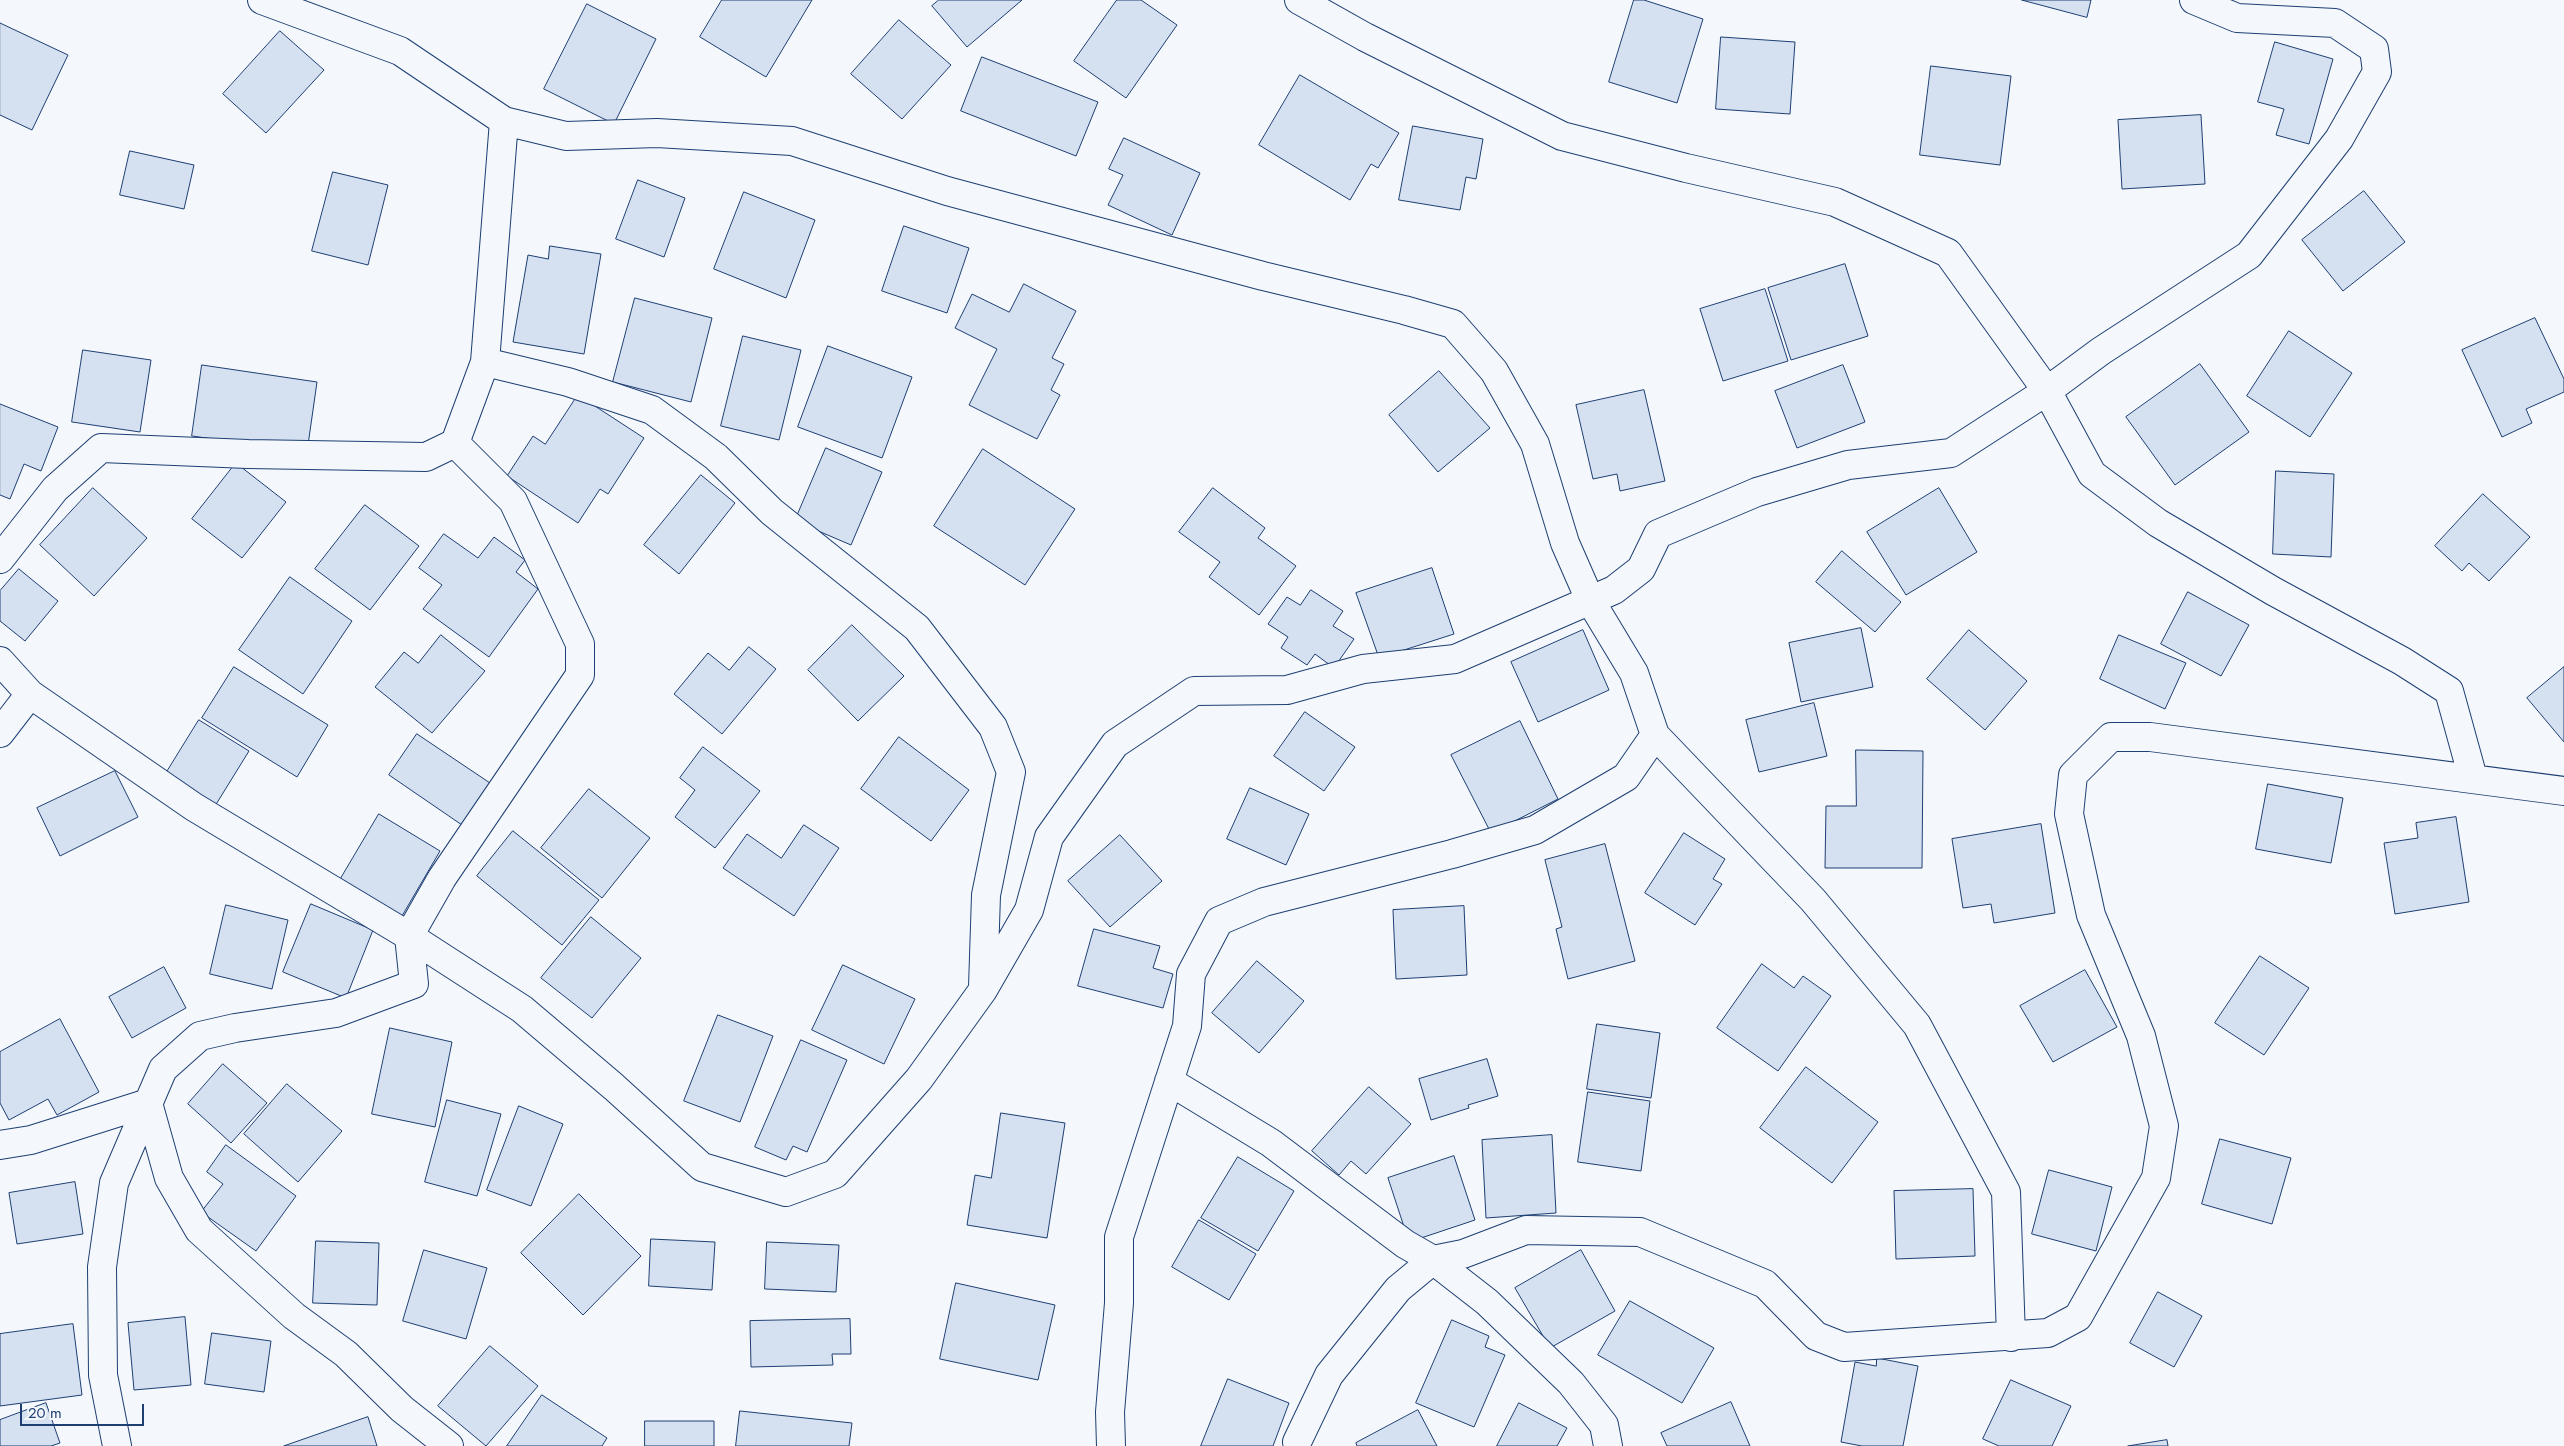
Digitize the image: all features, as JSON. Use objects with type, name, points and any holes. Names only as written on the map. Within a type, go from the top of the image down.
[{"type":"street","points":[[262,0],[400,51],[504,120],[566,136],[657,133],[792,141],[947,191],[1263,276],[1404,310],[1453,324],[1494,371],[1535,444],[1566,543],[1590,600],[1634,673],[1655,735],[1813,900],[1917,1025],[2006,1192],[2011,1337]]},
{"type":"street","points":[[1299,0],[1365,37],[1562,136],[1686,168],[1835,202],[1948,253],[2047,391],[2092,474],[2158,523],[2450,691],[2473,778]]},
{"type":"street","points":[[0,661],[30,694],[194,807],[409,936],[522,1009],[614,1087],[702,1167],[786,1192],[835,1174],[919,1079],[983,990],[1029,910],[1049,837],[1115,744],[1194,691],[1287,690],[1364,669],[1455,659],[1614,590],[1641,569],[1658,534],[1757,492],[1848,465],[1951,453],[2047,391],[2101,350],[2249,255],[2340,139],[2377,72],[2374,49],[2336,23],[2236,18],[2194,0]]},
{"type":"street","points":[[0,559],[55,489],[101,448],[248,454],[426,457],[455,443],[485,362],[504,120]]},
{"type":"street","points":[[485,362],[568,382],[652,410],[716,457],[772,512],[917,628],[993,727],[1011,772],[986,895],[983,990]]},
{"type":"street","points":[[117,1446],[103,1375],[102,1267],[114,1183],[163,1069],[200,1036],[235,1028],[336,1013],[414,984],[409,936],[442,878],[580,675],[580,644],[513,501],[455,443]]},
{"type":"street","points":[[0,733],[30,694]]},
{"type":"street","points":[[1111,1446],[1110,1412],[1119,1303],[1119,1237],[1187,1026],[1191,974],[1219,921],[1264,902],[1452,854],[1535,830],[1626,777],[1655,735]]},
{"type":"street","points":[[1296,1442],[1329,1375],[1398,1289],[1433,1260],[1462,1254],[1526,1230],[1640,1232],[1765,1284],[1816,1336],[1844,1346],[2011,1337],[2048,1333],[2078,1317],[2156,1178],[2164,1126],[2141,1036],[2092,915],[2068,814],[2074,775],[2110,736],[2160,738],[2564,791]]},
{"type":"street","points":[[1169,1081],[1271,1143],[1404,1244],[1433,1260],[1487,1302],[1571,1383],[1604,1425],[1608,1446]]},
{"type":"street","points":[[0,1145],[30,1140],[148,1103]]},
{"type":"street","points":[[148,1103],[169,1178],[199,1230],[294,1316],[346,1354],[402,1409],[449,1446]]},
{"type":"building","points":[[722,0],[812,0],[766,77],[700,37]]},
{"type":"building","points":[[939,0],[1022,0],[967,47],[932,6]]},
{"type":"building","points":[[1117,0],[1141,0],[1177,25],[1126,98],[1074,61]]},
{"type":"building","points":[[1634,0],[1644,0],[1703,19],[1677,103],[1609,82]]},
{"type":"building","points":[[2022,0],[2091,0],[2087,17]]},
{"type":"building","points":[[587,4],[656,39],[614,124],[544,89]]},
{"type":"building","points":[[899,20],[951,65],[902,119],[851,74]]},
{"type":"building","points":[[0,23],[68,55],[32,130],[0,115]]},
{"type":"building","points":[[280,31],[324,70],[266,133],[223,94]]},
{"type":"building","points":[[1721,37],[1795,42],[1790,114],[1716,109]]},
{"type":"building","points":[[2275,42],[2333,59],[2309,144],[2276,135],[2284,109],[2258,102]]},
{"type":"building","points":[[982,57],[1098,102],[1076,156],[961,111]]},
{"type":"building","points":[[1931,66],[2011,76],[2000,165],[1920,155]]},
{"type":"building","points":[[1300,75],[1399,133],[1378,168],[1371,164],[1350,200],[1259,145]]},
{"type":"building","points":[[2201,115],[2205,184],[2122,189],[2118,120]]},
{"type":"building","points":[[1413,126],[1483,139],[1476,179],[1466,177],[1460,210],[1399,200]]},
{"type":"building","points":[[1124,138],[1200,173],[1172,235],[1108,205],[1123,175],[1109,169]]},
{"type":"building","points":[[130,151],[194,165],[184,209],[120,195]]},
{"type":"building","points":[[333,172],[388,185],[368,265],[312,251]]},
{"type":"building","points":[[638,180],[685,198],[664,257],[616,239]]},
{"type":"building","points":[[2364,191],[2405,242],[2343,291],[2302,240]]},
{"type":"building","points":[[744,192],[815,220],[786,298],[714,269]]},
{"type":"building","points":[[904,226],[969,248],[947,313],[882,291]]},
{"type":"building","points":[[550,246],[601,254],[584,354],[513,342],[528,255],[548,259]]},
{"type":"building","points":[[1845,264],[1868,336],[1791,360],[1768,288]]},
{"type":"building","points":[[1024,284],[1076,311],[1052,358],[1064,364],[1051,390],[1060,395],[1037,439],[969,405],[997,349],[955,328],[972,294],[1009,312]]},
{"type":"building","points":[[1765,289],[1788,361],[1723,381],[1700,309]]},
{"type":"building","points":[[635,298],[712,318],[691,402],[613,382]]},
{"type":"building","points":[[2535,318],[2564,379],[2564,392],[2526,409],[2532,423],[2502,437],[2462,350]]},
{"type":"building","points":[[2289,331],[2352,373],[2310,437],[2247,396]]},
{"type":"building","points":[[743,336],[801,350],[779,440],[721,426]]},
{"type":"building","points":[[828,346],[912,377],[882,458],[798,427]]},
{"type":"building","points":[[83,350],[151,360],[140,432],[72,422]]},
{"type":"building","points":[[2200,364],[2249,432],[2175,485],[2126,417]]},
{"type":"building","points":[[202,365],[317,382],[307,452],[192,436]]},
{"type":"building","points":[[1843,365],[1865,422],[1797,448],[1775,391]]},
{"type":"building","points":[[1439,371],[1490,428],[1438,472],[1389,415]]},
{"type":"building","points":[[1644,390],[1665,481],[1620,491],[1617,474],[1593,479],[1576,405]]},
{"type":"building","points":[[578,395],[644,438],[608,494],[600,489],[578,523],[507,476],[533,436],[545,444]]},
{"type":"building","points":[[0,404],[58,427],[41,471],[24,464],[10,499],[0,495]]},
{"type":"building","points":[[826,448],[882,472],[851,545],[795,521]]},
{"type":"building","points":[[983,449],[1075,509],[1025,585],[934,526]]},
{"type":"building","points":[[236,463],[286,502],[242,558],[192,519]]},
{"type":"building","points":[[2276,471],[2334,474],[2331,557],[2273,554]]},
{"type":"building","points":[[701,475],[735,503],[679,574],[644,545]]},
{"type":"building","points":[[93,488],[147,538],[94,596],[40,545]]},
{"type":"building","points":[[1213,488],[1265,528],[1258,538],[1296,566],[1259,615],[1209,577],[1220,562],[1179,532]]},
{"type":"building","points":[[1939,488],[1977,552],[1906,595],[1867,532]]},
{"type":"building","points":[[2483,494],[2530,537],[2489,581],[2469,563],[2462,571],[2435,546]]},
{"type":"building","points":[[365,505],[419,546],[370,610],[315,569]]},
{"type":"building","points":[[444,534],[478,558],[494,537],[525,560],[516,572],[538,589],[489,657],[423,609],[442,585],[419,568]]},
{"type":"building","points":[[1842,551],[1901,602],[1875,632],[1816,582]]},
{"type":"building","points":[[1432,568],[1454,634],[1379,658],[1356,593]]},
{"type":"building","points":[[19,569],[58,601],[25,641],[0,621],[0,591]]},
{"type":"building","points":[[290,577],[352,621],[303,694],[239,650]]},
{"type":"building","points":[[1311,590],[1343,611],[1333,626],[1354,639],[1334,668],[1315,654],[1307,665],[1281,648],[1288,637],[1268,624],[1287,597],[1300,605]]},
{"type":"building","points":[[2188,592],[2249,625],[2221,676],[2161,644]]},
{"type":"building","points":[[852,625],[904,676],[858,721],[808,670]]},
{"type":"building","points":[[1861,628],[1873,687],[1801,702],[1789,643]]},
{"type":"building","points":[[1583,630],[1609,690],[1538,722],[1511,662]]},
{"type":"building","points":[[1969,630],[2027,681],[1985,730],[1927,679]]},
{"type":"building","points":[[441,635],[485,671],[432,733],[375,687],[404,652],[418,663]]},
{"type":"building","points":[[2119,635],[2186,663],[2165,709],[2100,679]]},
{"type":"building","points":[[749,647],[776,669],[722,734],[674,694],[708,653],[729,670]]},
{"type":"building","points":[[234,667],[328,725],[297,777],[202,718]]},
{"type":"building","points":[[2564,667],[2564,742],[2527,698]]},
{"type":"building","points":[[1814,703],[1827,756],[1759,772],[1746,720]]},
{"type":"building","points":[[1305,712],[1355,747],[1324,791],[1274,756]]},
{"type":"building","points":[[199,720],[249,751],[215,806],[165,775]]},
{"type":"building","points":[[1520,721],[1558,799],[1491,833],[1451,755]]},
{"type":"building","points":[[417,734],[490,783],[462,825],[389,775]]},
{"type":"building","points":[[899,737],[969,790],[931,841],[861,789]]},
{"type":"building","points":[[703,747],[760,791],[715,848],[675,817],[695,790],[680,778]]},
{"type":"building","points":[[1856,750],[1923,751],[1922,868],[1825,868],[1826,806],[1856,806]]},
{"type":"building","points":[[115,771],[138,817],[60,856],[37,808]]},
{"type":"building","points":[[2268,784],[2343,798],[2331,863],[2256,849]]},
{"type":"building","points":[[1250,788],[1309,814],[1286,865],[1227,839]]},
{"type":"building","points":[[589,789],[650,838],[602,898],[541,848]]},
{"type":"building","points":[[379,814],[440,851],[402,916],[340,880]]},
{"type":"building","points":[[2456,817],[2469,902],[2395,914],[2384,843],[2418,838],[2416,823]]},
{"type":"building","points":[[2041,824],[2055,913],[1994,923],[1991,904],[1963,908],[1952,839]]},
{"type":"building","points":[[804,825],[839,848],[794,916],[723,868],[747,834],[781,858]]},
{"type":"building","points":[[513,831],[599,900],[562,945],[477,876]]},
{"type":"building","points":[[1684,833],[1725,859],[1713,879],[1722,884],[1695,925],[1645,893]]},
{"type":"building","points":[[1120,835],[1162,881],[1110,927],[1068,881]]},
{"type":"building","points":[[1605,844],[1635,961],[1568,979],[1556,929],[1562,927],[1545,860]]},
{"type":"building","points":[[311,904],[373,930],[346,998],[283,972]]},
{"type":"building","points":[[226,905],[288,920],[272,989],[210,974]]},
{"type":"building","points":[[1464,906],[1467,975],[1396,979],[1393,910]]},
{"type":"building","points":[[591,917],[641,958],[592,1018],[541,978]]},
{"type":"building","points":[[1094,929],[1160,946],[1153,968],[1173,974],[1163,1008],[1078,986]]},
{"type":"building","points":[[2260,956],[2309,988],[2264,1055],[2215,1023]]},
{"type":"building","points":[[1257,961],[1304,1001],[1259,1053],[1212,1013]]},
{"type":"building","points":[[1762,964],[1794,988],[1803,976],[1831,996],[1778,1071],[1717,1028]]},
{"type":"building","points":[[843,965],[915,999],[884,1064],[812,1030]]},
{"type":"building","points":[[164,967],[186,1008],[132,1038],[109,997]]},
{"type":"building","points":[[2085,970],[2117,1027],[2053,1062],[2020,1006]]},
{"type":"building","points":[[718,1015],[773,1036],[740,1122],[684,1101]]},
{"type":"building","points":[[60,1019],[99,1092],[57,1115],[48,1099],[9,1120],[0,1103],[0,1052]]},
{"type":"building","points":[[1597,1024],[1660,1033],[1651,1098],[1587,1089]]},
{"type":"building","points":[[390,1028],[452,1042],[435,1127],[372,1114]]},
{"type":"building","points":[[801,1040],[847,1060],[807,1152],[793,1146],[786,1160],[755,1147]]},
{"type":"building","points":[[1487,1059],[1498,1096],[1468,1105],[1469,1108],[1431,1120],[1419,1079]]},
{"type":"building","points":[[223,1064],[267,1103],[231,1143],[188,1104]]},
{"type":"building","points":[[1806,1067],[1878,1122],[1832,1183],[1760,1128]]},
{"type":"building","points":[[287,1084],[342,1131],[298,1182],[244,1134]]},
{"type":"building","points":[[1369,1087],[1411,1124],[1366,1174],[1351,1161],[1339,1175],[1312,1151]]},
{"type":"building","points":[[1588,1092],[1650,1101],[1641,1171],[1578,1162]]},
{"type":"building","points":[[447,1100],[501,1114],[477,1196],[425,1182]]},
{"type":"building","points":[[519,1106],[563,1124],[531,1206],[487,1190]]},
{"type":"building","points":[[1001,1113],[1065,1123],[1047,1238],[967,1225],[975,1175],[991,1178]]},
{"type":"building","points":[[1552,1135],[1556,1213],[1486,1218],[1482,1140]]},
{"type":"building","points":[[2220,1139],[2291,1158],[2272,1224],[2202,1204]]},
{"type":"building","points":[[226,1145],[296,1196],[256,1251],[201,1212],[223,1184],[207,1172]]},
{"type":"building","points":[[1454,1156],[1475,1220],[1409,1242],[1388,1178]]},
{"type":"building","points":[[1238,1157],[1294,1191],[1258,1251],[1201,1218]]},
{"type":"building","points":[[2049,1170],[2112,1187],[2096,1251],[2032,1234]]},
{"type":"building","points":[[75,1182],[83,1234],[17,1244],[9,1193]]},
{"type":"building","points":[[1973,1189],[1975,1256],[1896,1259],[1894,1191]]},
{"type":"building","points":[[579,1194],[641,1256],[583,1315],[521,1253]]},
{"type":"building","points":[[1199,1220],[1256,1254],[1229,1300],[1172,1267]]},
{"type":"building","points":[[651,1239],[715,1242],[712,1290],[649,1286]]},
{"type":"building","points":[[316,1241],[379,1243],[377,1305],[313,1303]]},
{"type":"building","points":[[767,1242],[839,1245],[836,1292],[765,1289]]},
{"type":"building","points":[[424,1250],[487,1268],[466,1339],[403,1321]]},
{"type":"building","points":[[1581,1250],[1615,1311],[1550,1348],[1515,1288]]},
{"type":"building","points":[[956,1283],[1055,1305],[1038,1380],[940,1359]]},
{"type":"building","points":[[2158,1292],[2202,1316],[2174,1367],[2130,1343]]},
{"type":"building","points":[[1630,1301],[1714,1348],[1682,1403],[1598,1355]]},
{"type":"building","points":[[185,1317],[191,1385],[134,1390],[128,1323]]},
{"type":"building","points":[[850,1319],[851,1354],[832,1354],[833,1365],[751,1367],[750,1321]]},
{"type":"building","points":[[1452,1320],[1489,1336],[1485,1347],[1505,1355],[1474,1427],[1416,1403]]},
{"type":"building","points":[[73,1324],[82,1395],[0,1406],[0,1334]]},
{"type":"building","points":[[212,1333],[271,1341],[264,1392],[205,1384]]},
{"type":"building","points":[[490,1346],[538,1386],[486,1446],[438,1406]]},
{"type":"building","points":[[1877,1358],[1918,1366],[1903,1446],[1862,1446],[1841,1442],[1855,1362],[1876,1366]]},
{"type":"building","points":[[1228,1379],[1289,1403],[1273,1446],[1201,1446]]},
{"type":"building","points":[[2011,1380],[2071,1406],[2052,1446],[1999,1446],[1983,1439]]},
{"type":"building","points":[[542,1395],[607,1438],[602,1446],[507,1446]]},
{"type":"building","points":[[1731,1402],[1750,1446],[1667,1446],[1661,1433]]},
{"type":"building","points":[[46,1403],[60,1443],[51,1446],[0,1446],[0,1420]]},
{"type":"building","points":[[1519,1403],[1567,1428],[1557,1446],[1497,1446]]},
{"type":"building","points":[[1418,1410],[1437,1446],[1357,1446],[1356,1443]]},
{"type":"building","points":[[740,1411],[852,1423],[849,1446],[736,1446]]},
{"type":"building","points":[[368,1417],[377,1446],[284,1446]]},
{"type":"building","points":[[645,1421],[714,1421],[714,1446],[645,1446]]},
{"type":"building","points":[[2167,1440],[2168,1446],[2128,1446]]}]
